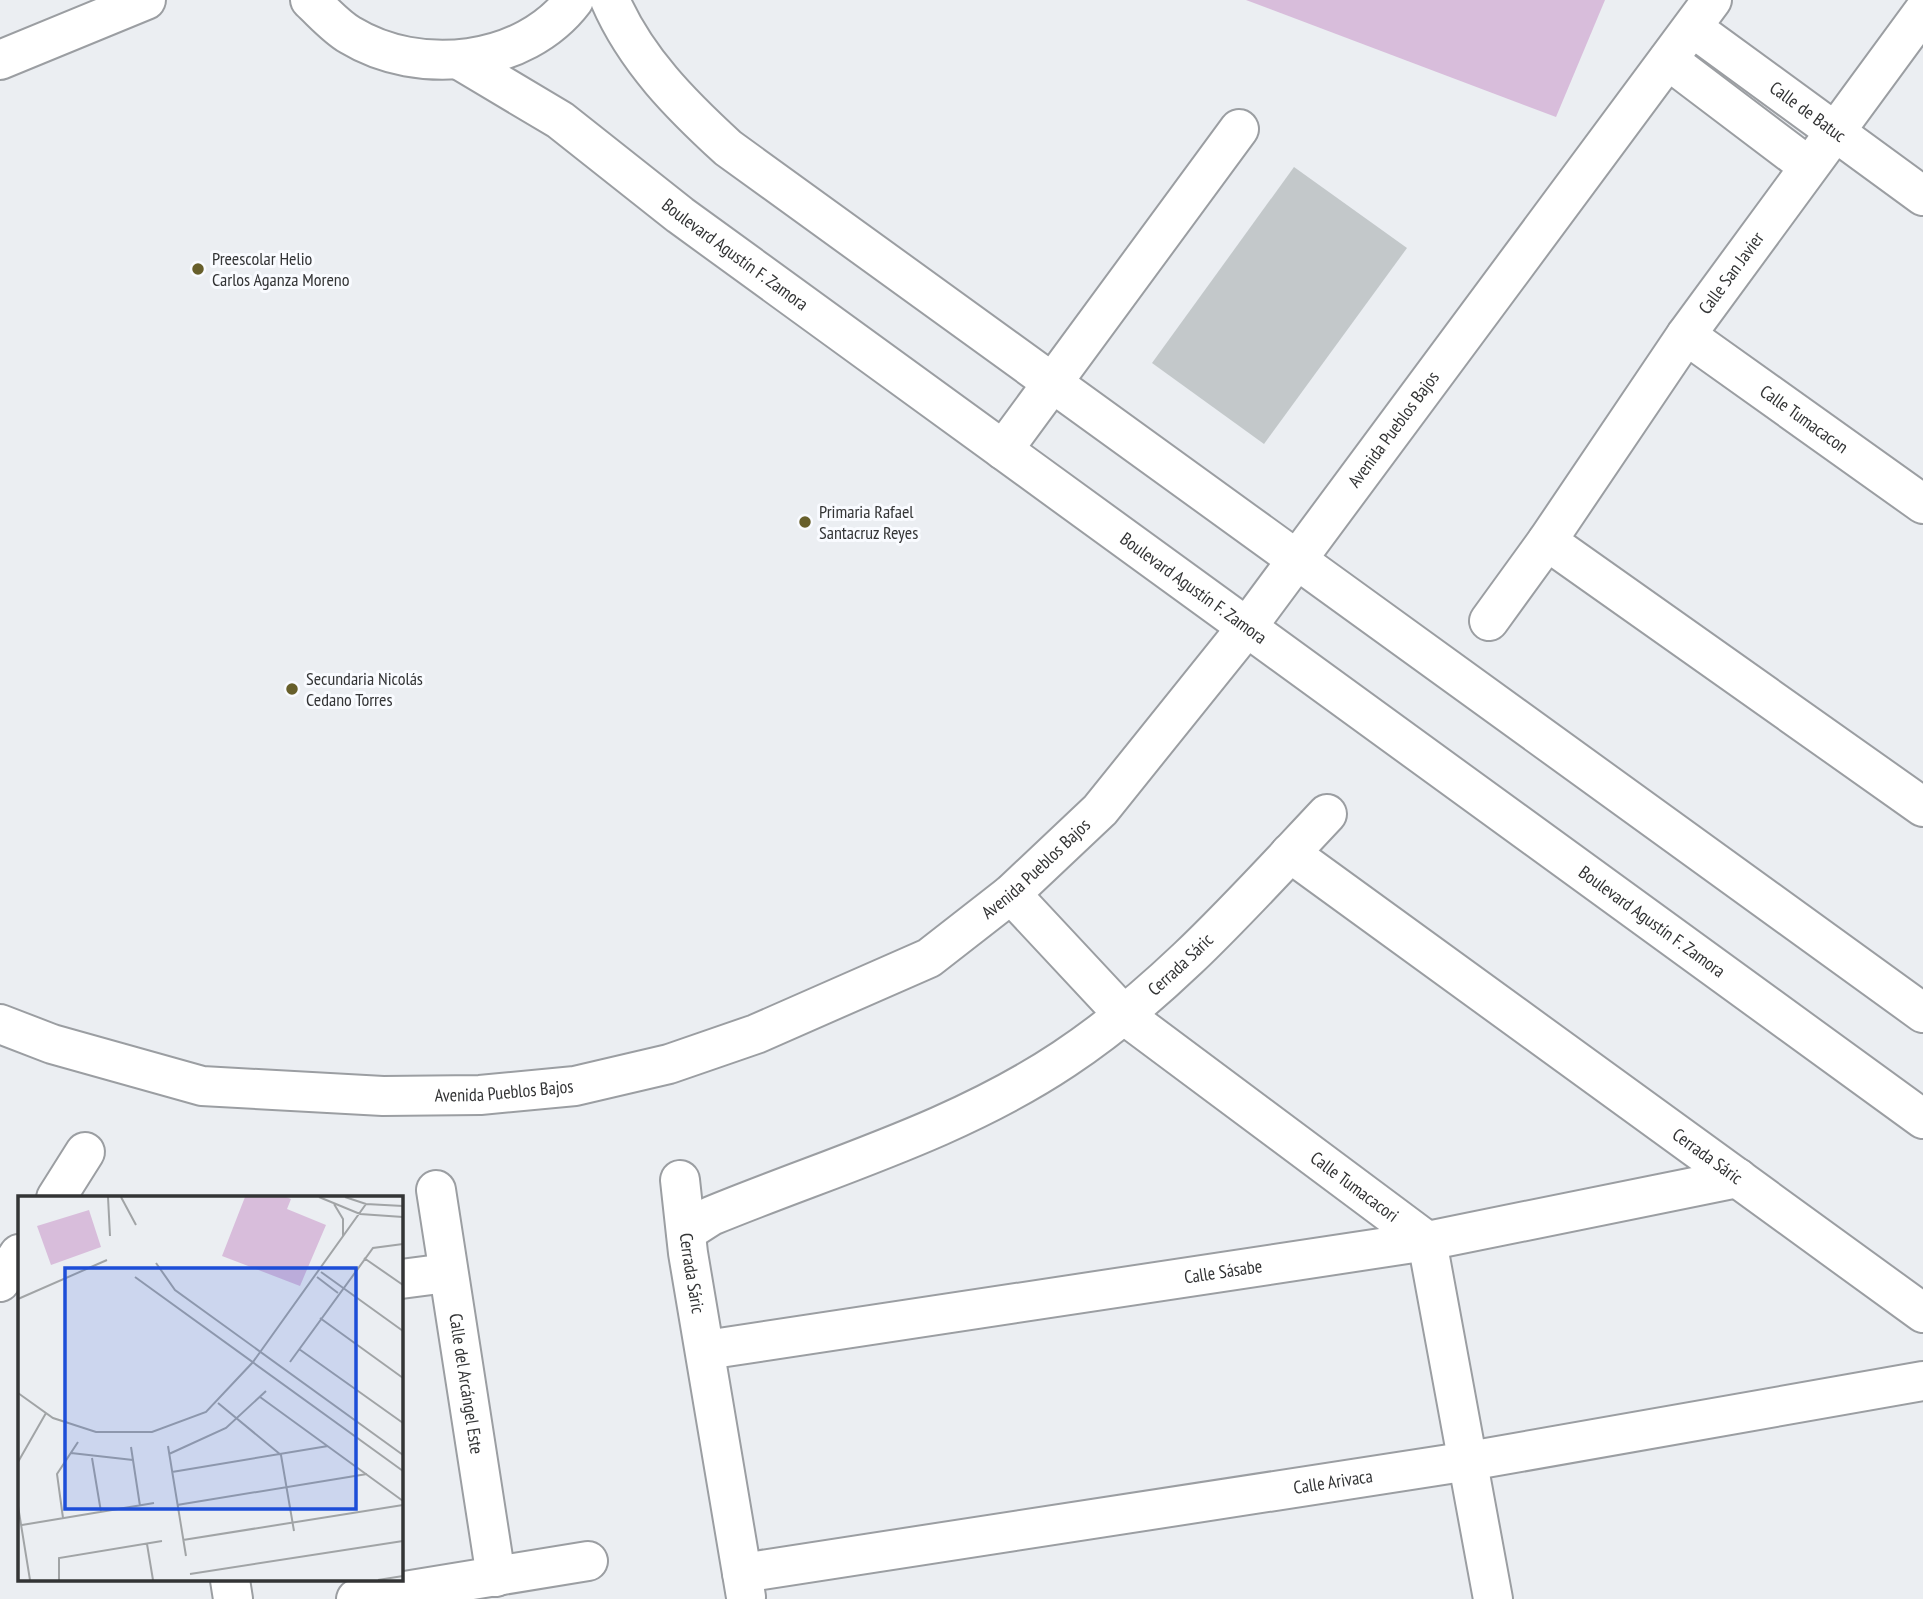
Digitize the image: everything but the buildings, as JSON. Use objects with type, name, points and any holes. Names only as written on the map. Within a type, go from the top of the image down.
[{"type":"street","points":[[0,60],[146,0]]},
{"type":"street","points":[[310,0],[350,35],[403,57],[461,61],[516,46],[563,14],[574,0]]},
{"type":"street","points":[[610,0],[620,22],[645,60],[680,104],[728,148],[1923,1013]]},
{"type":"street","name":"Calle San Javier","points":[[1489,621],[1547,541],[1686,335],[1923,12]]},
{"type":"street","name":"Calle de Batuc","points":[[1703,14],[1835,134],[1923,195]]},
{"type":"street","name":"Avenida Pueblos Bajos","points":[[0,1024],[52,1044],[202,1086],[397,1096],[480,1095],[575,1086],[670,1064],[756,1034],[929,958],[1011,894],[1100,810],[1247,627],[1703,14]]},
{"type":"street","points":[[1668,60],[1808,166]]},
{"type":"street","name":"Boulevard Agustín F. Zamora","points":[[461,61],[560,120],[680,215],[1923,1119]]},
{"type":"street","points":[[1003,450],[1239,129]]},
{"type":"street","name":"Calle Tumacacon","points":[[1686,335],[1923,504]]},
{"type":"street","points":[[1547,541],[1923,807]]},
{"type":"street","points":[[1290,853],[1327,814]]},
{"type":"street","name":"Cerrada Sáric","points":[[745,1586],[686,1232],[711,1216],[921,1135],[1063,1060],[1168,978],[1290,853],[1923,1313]]},
{"type":"street","name":"Calle Tumacacori","points":[[1011,894],[1124,1015],[1427,1241]]},
{"type":"street","points":[[57,1196],[85,1152]]},
{"type":"street","name":"Calle Sásabe","points":[[706,1350],[1427,1241],[1738,1178]]},
{"type":"street","points":[[680,1180],[686,1232]]},
{"type":"street","name":"Calle del Arcángel Este","points":[[436,1190],[496,1577]]},
{"type":"street","points":[[1427,1241],[1493,1599]]},
{"type":"street","points":[[0,1282],[18,1255]]},
{"type":"street","points":[[402,1279],[447,1273]]},
{"type":"street","name":"Calle Arivaca","points":[[745,1586],[1923,1381]]},
{"type":"street","points":[[356,1599],[588,1562]]},
{"type":"shaded area","points":[[1246,0],[1605,0],[1556,117]]},
{"type":"place","name":"Preescolar Helio Carlos Aganza Moreno","points":[[198,269]]},
{"type":"place","name":"Primaria Rafael Santacruz Reyes","points":[[805,522]]},
{"type":"place","name":"Secundaria Nicolás Cedano Torres","points":[[292,689]]}]
